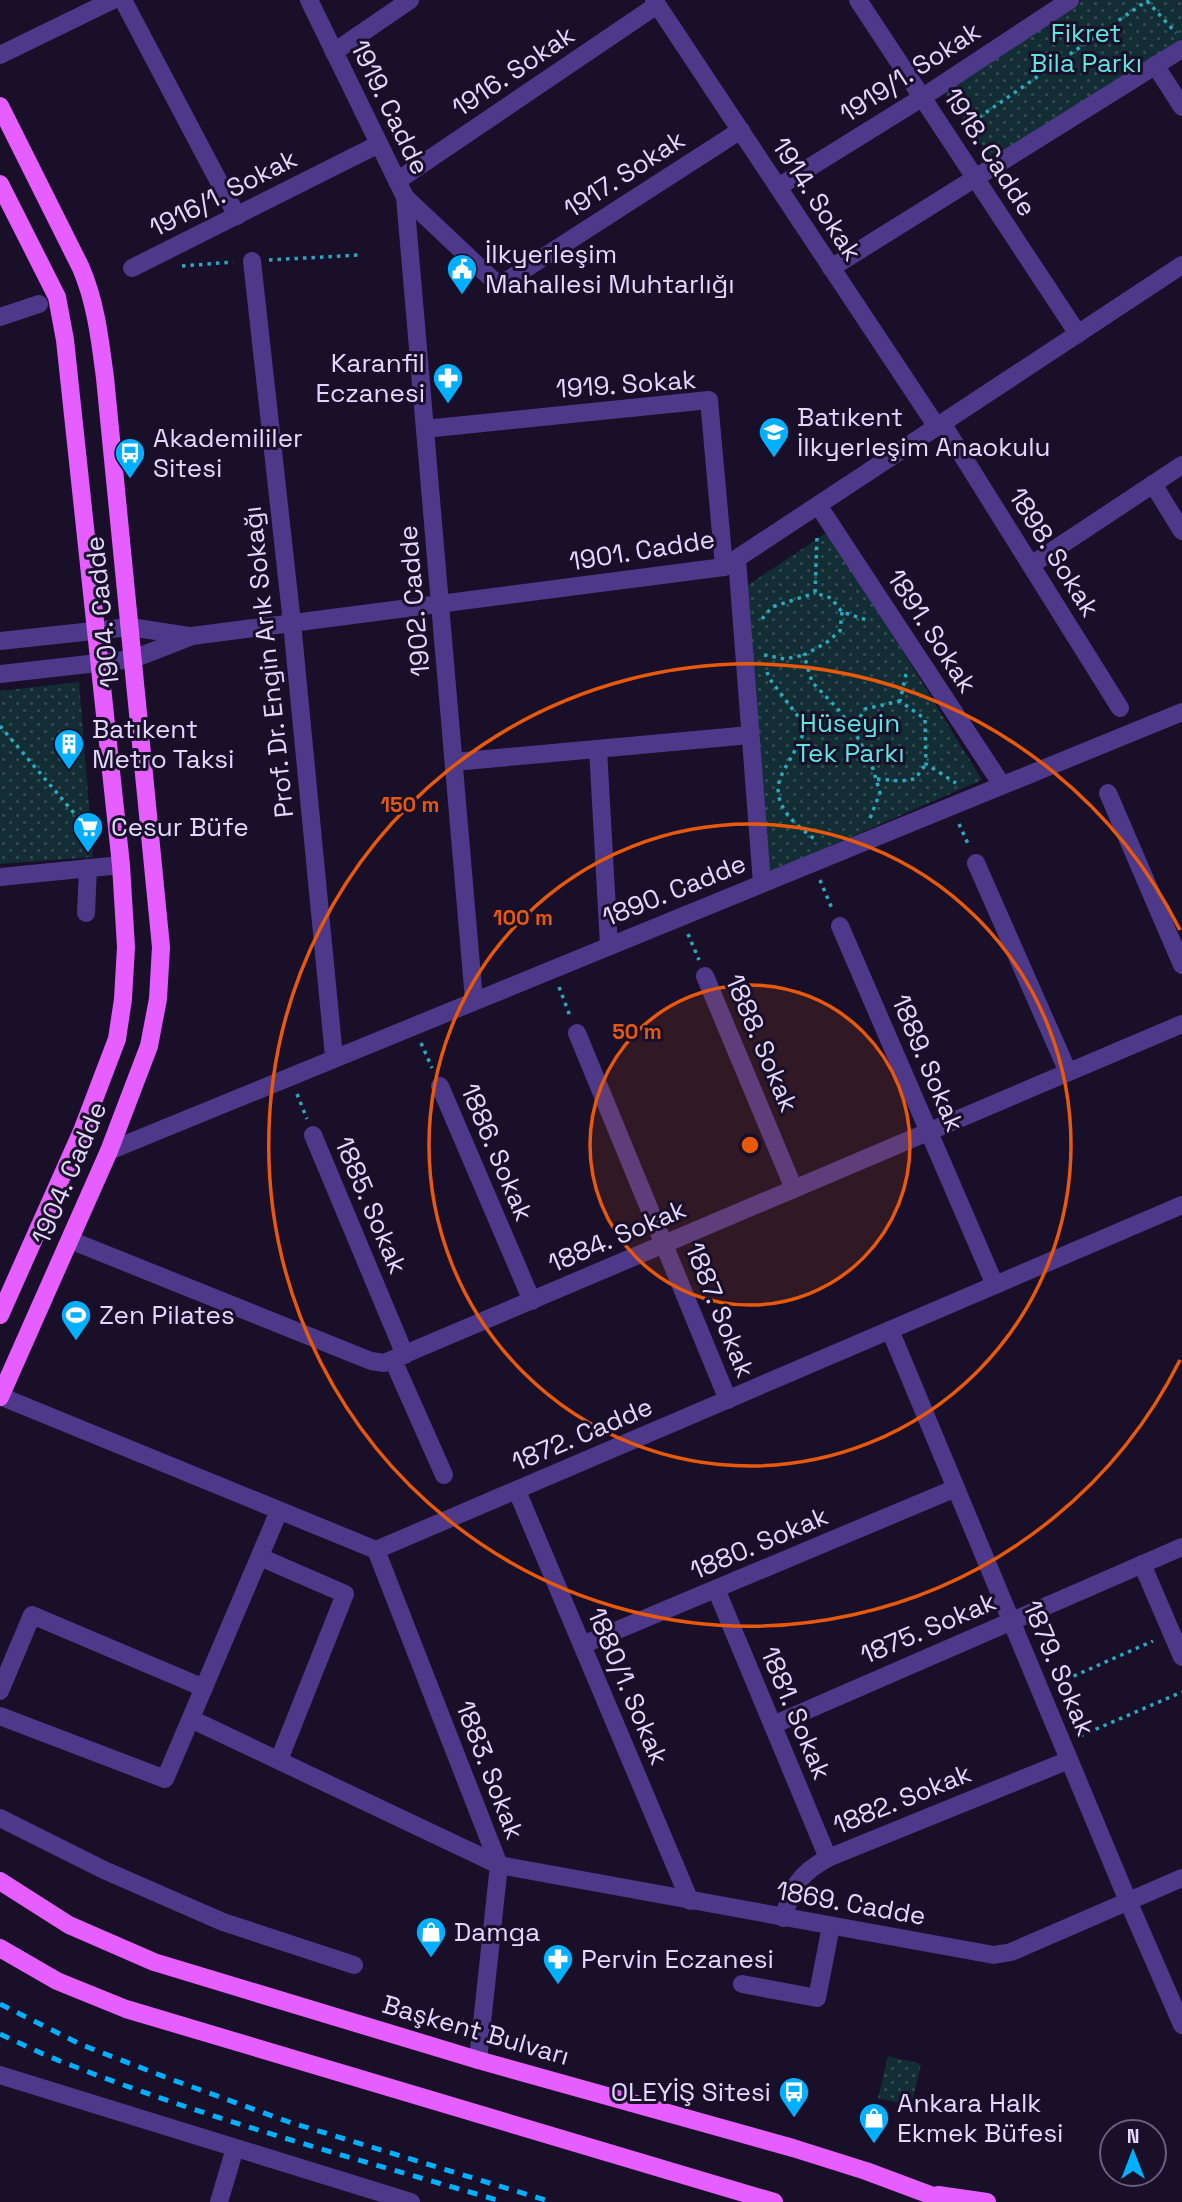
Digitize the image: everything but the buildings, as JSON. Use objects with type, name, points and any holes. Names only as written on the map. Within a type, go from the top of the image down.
[{"type":"main road","name":"1904. Cadde","points":[[0,106],[90,290],[97,322],[105,378],[161,947],[158,999],[149,1046],[109,1151],[0,1396]]},
{"type":"main road","name":"1904. Cadde","points":[[0,184],[57,297],[65,340],[121,865],[126,947],[117,1039],[82,1130],[0,1315]]},
{"type":"main road","name":"Başkent Bulvarı","points":[[0,1881],[69,1925],[154,1962],[478,2060],[770,2141],[866,2171],[949,2202]]},
{"type":"main road","points":[[0,1948],[57,1981],[126,2009],[774,2202]]},
{"type":"main road","points":[[928,2193],[987,2202]]},
{"type":"street","points":[[0,55],[113,0]]},
{"type":"street","points":[[122,0],[237,216]]},
{"type":"street","name":"1919. Cadde","points":[[309,0],[401,189],[499,283]]},
{"type":"street","points":[[334,52],[410,0]]},
{"type":"street","name":"1918. Cadde","points":[[858,0],[1078,334]]},
{"type":"street","name":"1919/1. Sokak","points":[[778,187],[923,97],[1070,0]]},
{"type":"street","name":"1914. Sokak","points":[[656,2],[831,268],[939,425]]},
{"type":"street","name":"1916. Sokak","points":[[401,189],[656,2]]},
{"type":"street","points":[[831,268],[1182,49]]},
{"type":"street","points":[[1155,65],[1182,107]]},
{"type":"street","name":"1917. Sokak","points":[[499,283],[505,282],[741,130]]},
{"type":"street","name":"1916/1. Sokak","points":[[132,268],[379,144]]},
{"type":"street","name":"1902. Cadde","points":[[401,189],[441,604],[474,1000]]},
{"type":"street","name":"Prof. Dr. Engin Arık Sokağı","points":[[252,261],[292,623],[334,1058]]},
{"type":"street","name":"1901. Cadde","points":[[0,674],[133,659],[192,636],[731,563],[1182,265]]},
{"type":"street","points":[[0,317],[39,304]]},
{"type":"street","name":"1919. Sokak","points":[[425,429],[709,400],[731,563]]},
{"type":"street","name":"1898. Sokak","points":[[939,425],[1120,708]]},
{"type":"street","points":[[1031,565],[1182,465]]},
{"type":"street","points":[[1153,484],[1182,531]]},
{"type":"street","name":"1891. Sokak","points":[[818,505],[1002,785]]},
{"type":"street","points":[[731,563],[750,735],[762,883]]},
{"type":"street","name":"1901. Cadde","points":[[0,641],[130,627],[192,636]]},
{"type":"street","name":"1890. Cadde","points":[[109,1151],[1182,712]]},
{"type":"street","points":[[454,762],[750,735]]},
{"type":"street","points":[[598,749],[609,945]]},
{"type":"street","points":[[1108,793],[1182,965]]},
{"type":"street","points":[[976,863],[1068,1072]]},
{"type":"street","points":[[0,877],[121,865]]},
{"type":"street","points":[[86,913],[89,868]]},
{"type":"street","name":"1889. Sokak","points":[[839,926],[995,1285]]},
{"type":"street","name":"1888. Sokak","points":[[705,976],[794,1189]]},
{"type":"street","name":"1884. Sokak","points":[[70,1240],[371,1362],[380,1363],[1182,1024]]},
{"type":"street","name":"1887. Sokak","points":[[577,1033],[729,1400]]},
{"type":"street","name":"1886. Sokak","points":[[440,1086],[532,1301]]},
{"type":"street","name":"1885. Sokak","points":[[313,1135],[444,1475]]},
{"type":"street","name":"1872. Cadde","points":[[376,1550],[1182,1205]]},
{"type":"street","name":"1879. Sokak","points":[[890,1331],[1182,2025]]},
{"type":"street","points":[[0,1396],[376,1550]]},
{"type":"street","name":"1880. Sokak","points":[[582,1645],[956,1488]]},
{"type":"street","name":"1880/1. Sokak","points":[[517,1491],[690,1901]]},
{"type":"street","points":[[0,1716],[165,1779],[279,1511]]},
{"type":"street","name":"1875. Sokak","points":[[773,1725],[1182,1547]]},
{"type":"street","name":"1883. Sokak","points":[[376,1550],[499,1865],[478,2060]]},
{"type":"street","points":[[260,1557],[345,1594],[278,1760]]},
{"type":"street","points":[[1142,1564],[1182,1657]]},
{"type":"street","name":"1881. Sokak","points":[[716,1589],[828,1857]]},
{"type":"street","points":[[0,1691],[32,1615],[204,1688]]},
{"type":"street","name":"1869. Cadde","points":[[191,1718],[499,1865],[994,1955],[1003,1955],[1182,1878]]},
{"type":"street","name":"1882. Sokak","points":[[783,1918],[791,1892],[800,1877],[812,1866],[1065,1752]]},
{"type":"street","points":[[0,1818],[104,1870],[223,1922],[355,1965]]},
{"type":"street","points":[[742,1984],[817,1998],[831,1926]]},
{"type":"street","points":[[0,2075],[411,2202]]},
{"type":"street","points":[[219,2202],[235,2148]]},
{"type":"path","points":[[949,138],[1147,1],[1182,40]]},
{"type":"path","points":[[815,593],[818,505]]},
{"type":"path","points":[[758,626],[772,607],[815,593],[831,598],[842,612],[875,622]]},
{"type":"path","points":[[761,659],[757,649],[766,657],[785,659],[804,655],[826,643],[840,631],[842,612]]},
{"type":"path","points":[[804,655],[812,682],[853,729],[871,762],[880,793],[870,817],[861,825]]},
{"type":"path","points":[[900,701],[907,672],[902,666]]},
{"type":"path","points":[[765,668],[769,678],[806,727],[780,776],[778,799],[792,822],[816,841],[825,840]]},
{"type":"path","points":[[853,729],[865,709],[900,701],[925,719],[926,764],[915,779],[900,781],[876,778]]},
{"type":"path","points":[[0,726],[74,813],[116,824]]},
{"type":"path","points":[[926,764],[976,796]]},
{"type":"path","points":[[951,806],[976,863]]},
{"type":"path","points":[[816,841],[812,863],[839,926]]},
{"type":"path","name":"1888. Sokak","points":[[680,916],[705,976]]},
{"type":"path","points":[[551,969],[577,1033]]},
{"type":"path","name":"1886. Sokak","points":[[414,1025],[440,1086]]},
{"type":"path","name":"1885. Sokak","points":[[289,1076],[313,1135]]},
{"type":"path","points":[[1040,1691],[1172,1633]]},
{"type":"path","points":[[1065,1752],[1182,1692]]},
{"type":"green space","name":"Fikret Bila Parkı","points":[[1082,0],[1182,0],[1182,39],[991,158],[944,92]]},
{"type":"green space","name":"Hüseyin Tek Parkı","points":[[829,531],[982,780],[766,874],[748,585]]},
{"type":"green space","points":[[79,682],[93,857],[0,864],[0,691]]},
{"type":"green space","points":[[888,2056],[921,2064],[911,2106],[878,2098]]},
{"type":"railway","points":[[0,2004],[82,2045],[289,2122],[552,2202]]},
{"type":"railway","points":[[0,2034],[36,2051],[180,2105],[504,2202]]},
{"type":"place","name":"İlkyerleşim Mahallesi Muhtarlığı","points":[[462,296]]},
{"type":"place","name":"Karanfil Eczanesi","points":[[448,405]]},
{"type":"place","name":"Batıkent İlkyerleşim Anaokulu","points":[[774,459]]},
{"type":"place","name":"Akademililer Sitesi","points":[[130,480]]},
{"type":"place","name":"Batıkent Metro Taksi","points":[[69,771]]},
{"type":"place","name":"Cesur Büfe","points":[[88,854]]},
{"type":"place","name":"Zen Pilates","points":[[76,1342]]},
{"type":"place","name":"Damga","points":[[431,1959]]},
{"type":"place","name":"Pervin Eczanesi","points":[[558,1986]]},
{"type":"place","name":"OLEYİŞ Sitesi","points":[[794,2119]]},
{"type":"place","name":"Ankara Halk Ekmek Büfesi","points":[[874,2145]]}]
